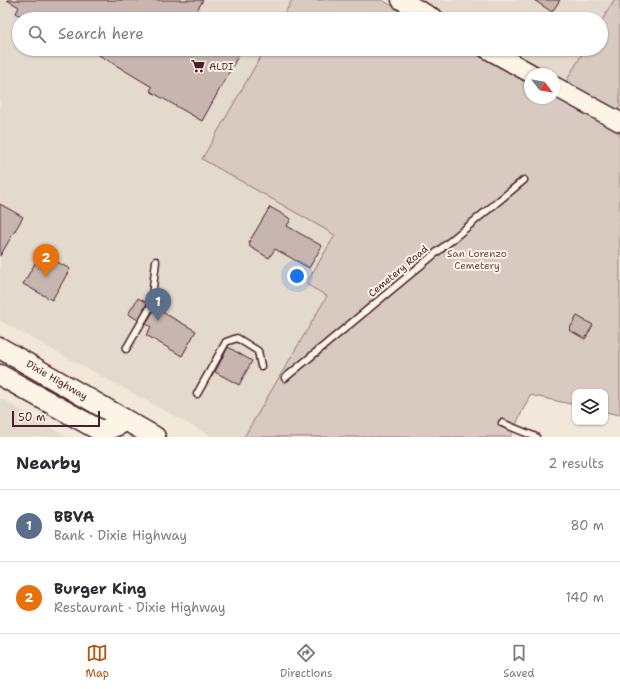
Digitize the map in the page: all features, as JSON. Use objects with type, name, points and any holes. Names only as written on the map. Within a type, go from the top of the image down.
[{"type":"main road","points":[[401,0],[422,12]]},
{"type":"main road","points":[[500,56],[524,70]]},
{"type":"main road","points":[[560,89],[620,122]]},
{"type":"main road","name":"Dixie Highway","points":[[0,348],[155,437]]},
{"type":"main road","points":[[0,375],[99,430],[118,431],[113,417],[99,405]]},
{"type":"main road","points":[[0,385],[92,437]]},
{"type":"lane","name":"Cemetery Road","points":[[284,378],[524,180]]},
{"type":"lane","points":[[126,349],[151,306],[156,261]]},
{"type":"lane","points":[[197,394],[226,342],[237,338],[258,351],[261,366]]},
{"type":"lane","points":[[502,423],[536,437]]},
{"type":"shaded area","points":[[0,0],[292,0],[286,12],[12,12],[12,56],[261,56],[202,159],[335,235],[306,284],[327,296],[244,437],[213,437],[0,321]]},
{"type":"shaded area","points":[[413,0],[620,0],[620,115],[560,82],[560,68],[533,68],[512,56],[608,56],[608,12],[434,12]]},
{"type":"shaded area","points":[[0,398],[68,437],[0,437]]},
{"type":"green space","points":[[292,0],[382,0],[403,12],[286,12]]},
{"type":"green space","points":[[614,0],[620,0],[620,107],[613,118],[561,90],[581,56],[608,56],[607,12]]},
{"type":"green space","name":"San Lorenzo Cemetery","points":[[261,56],[482,56],[524,80],[524,104],[560,104],[560,99],[620,133],[620,415],[608,413],[608,389],[572,389],[572,404],[530,395],[510,437],[244,437],[327,296],[306,284],[335,235],[202,159]]},
{"type":"building","points":[[7,0],[203,0],[196,12],[16,12],[19,7]]},
{"type":"building","points":[[534,0],[560,0],[552,12]]},
{"type":"building","points":[[101,56],[238,56],[202,121],[150,91],[152,87]]},
{"type":"building","points":[[0,204],[23,217],[0,256]]},
{"type":"building","points":[[270,207],[291,219],[287,226],[322,246],[309,268],[275,249],[269,258],[250,247],[249,242]]},
{"type":"building","points":[[41,253],[70,269],[52,300],[23,284]]},
{"type":"building","points":[[138,298],[147,303],[138,320],[128,314]]},
{"type":"building","points":[[155,308],[196,331],[182,356],[146,335],[151,327],[146,324]]},
{"type":"building","points":[[577,316],[593,325],[585,339],[569,330]]},
{"type":"building","points":[[228,347],[252,361],[239,385],[215,372]]},
{"type":"place","name":"ALDI","points":[[198,66]]},
{"type":"place","name":"Burger King","points":[[46,277]]},
{"type":"place","name":"BBVA","points":[[158,321]]}]
